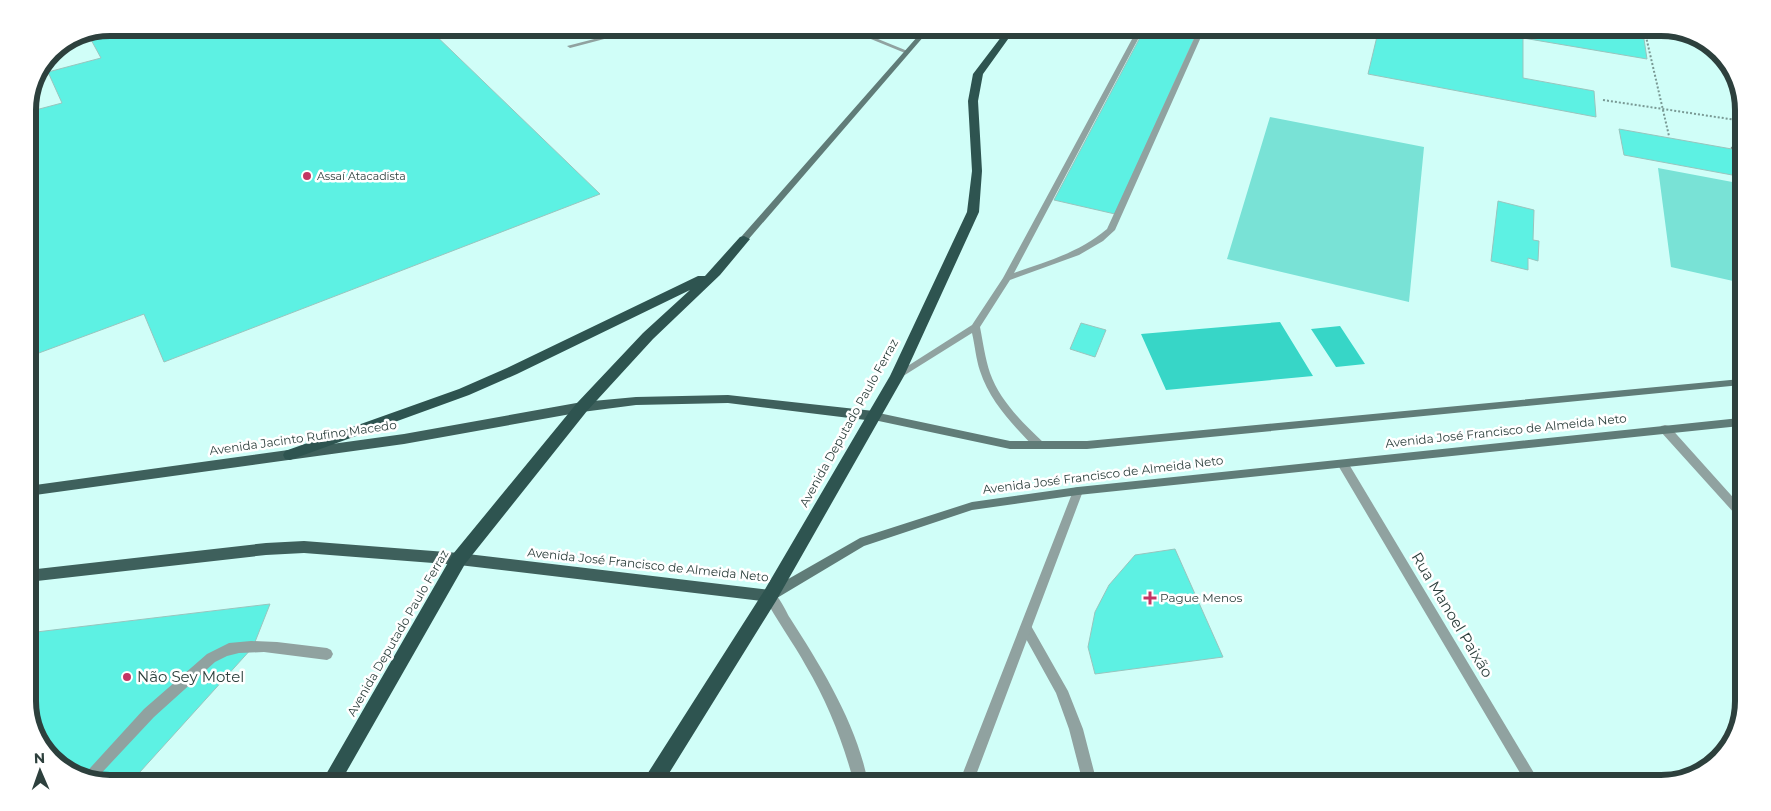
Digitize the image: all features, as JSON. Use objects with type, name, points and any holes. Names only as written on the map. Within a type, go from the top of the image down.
[{"type":"highway","name":"Avenida Deputado Paulo Ferraz","points":[[658,775],[770,596],[897,376],[973,212],[977,171],[973,101],[978,74],[1006,36]]},
{"type":"highway","name":"Avenida Deputado Paulo Ferraz","points":[[335,775],[459,559],[582,407],[648,336],[716,272],[744,239]]},
{"type":"highway","points":[[290,455],[464,392],[512,371],[716,272]]},
{"type":"main road","points":[[744,239],[921,36]]},
{"type":"main road","name":"Avenida José Francisco de Almeida Neto","points":[[582,407],[636,401],[728,399],[874,416],[1010,445],[1040,446],[1087,445],[1735,383]]},
{"type":"main road","name":"Avenida Jacinto Rufino Macedo","points":[[36,490],[404,438],[582,407]]},
{"type":"main road","name":"Avenida José Francisco de Almeida Neto","points":[[459,559],[770,596],[860,543],[972,506],[1078,491],[1735,422]]},
{"type":"main road","points":[[36,575],[266,549],[295,548],[459,559]]},
{"type":"street","points":[[570,46],[611,36]]},
{"type":"street","points":[[867,36],[907,52]]},
{"type":"street","points":[[897,376],[975,327],[1007,278],[1138,36]]},
{"type":"street","points":[[1007,278],[1083,251],[1099,241],[1111,230],[1198,36]]},
{"type":"street","points":[[975,327],[986,373],[1001,402],[1017,423],[1040,446]]},
{"type":"street","points":[[1665,429],[1735,507]]},
{"type":"street","name":"Rua Manoel Paixão","points":[[1343,464],[1528,775]]},
{"type":"street","points":[[969,775],[1078,491]]},
{"type":"street","points":[[770,596],[801,645],[847,733],[859,775]]},
{"type":"street","points":[[1026,628],[1062,691],[1076,729],[1088,775]]},
{"type":"street","points":[[93,772],[150,713],[211,658],[220,653],[229,649],[253,647],[327,654]]},
{"type":"path","points":[[1646,36],[1669,136]]},
{"type":"path","points":[[1603,100],[1735,120]]},
{"type":"path","points":[[1731,148],[1735,147]]},
{"type":"shaded area","points":[[1270,117],[1424,147],[1409,302],[1227,259]]},
{"type":"shaded area","points":[[1658,168],[1735,182],[1735,281],[1671,267]]},
{"type":"shaded area","points":[[1280,322],[1313,376],[1166,390],[1141,334]]},
{"type":"shaded area","points":[[1340,326],[1365,364],[1336,367],[1311,329]]},
{"type":"building","name":"Assaí Atacadista","points":[[110,36],[436,36],[600,194],[164,362],[144,314],[36,354],[36,110],[62,103],[48,72],[101,58],[91,39]]},
{"type":"building","points":[[1141,36],[1195,36],[1115,214],[1054,200]]},
{"type":"building","points":[[1377,36],[1625,36],[1644,39],[1647,59],[1523,38],[1523,78],[1594,91],[1596,117],[1368,74]]},
{"type":"building","points":[[1619,129],[1735,150],[1735,176],[1624,155]]},
{"type":"building","points":[[1498,201],[1534,210],[1533,240],[1539,241],[1538,261],[1528,258],[1528,270],[1491,261]]},
{"type":"building","points":[[1081,323],[1106,330],[1095,357],[1070,349]]},
{"type":"building","name":"Pague Menos","points":[[1175,549],[1223,657],[1095,674],[1088,647],[1095,612],[1109,585],[1135,555]]},
{"type":"building","name":"Não Sey Motel","points":[[270,604],[253,647],[137,775],[96,773],[73,765],[65,759],[65,746],[52,746],[49,742],[40,725],[36,706],[36,632]]},
{"type":"place","name":"Assaí Atacadista","points":[[307,176]]},
{"type":"place","name":"Pague Menos","points":[[1150,598]]},
{"type":"place","name":"Não Sey Motel","points":[[127,677]]}]
